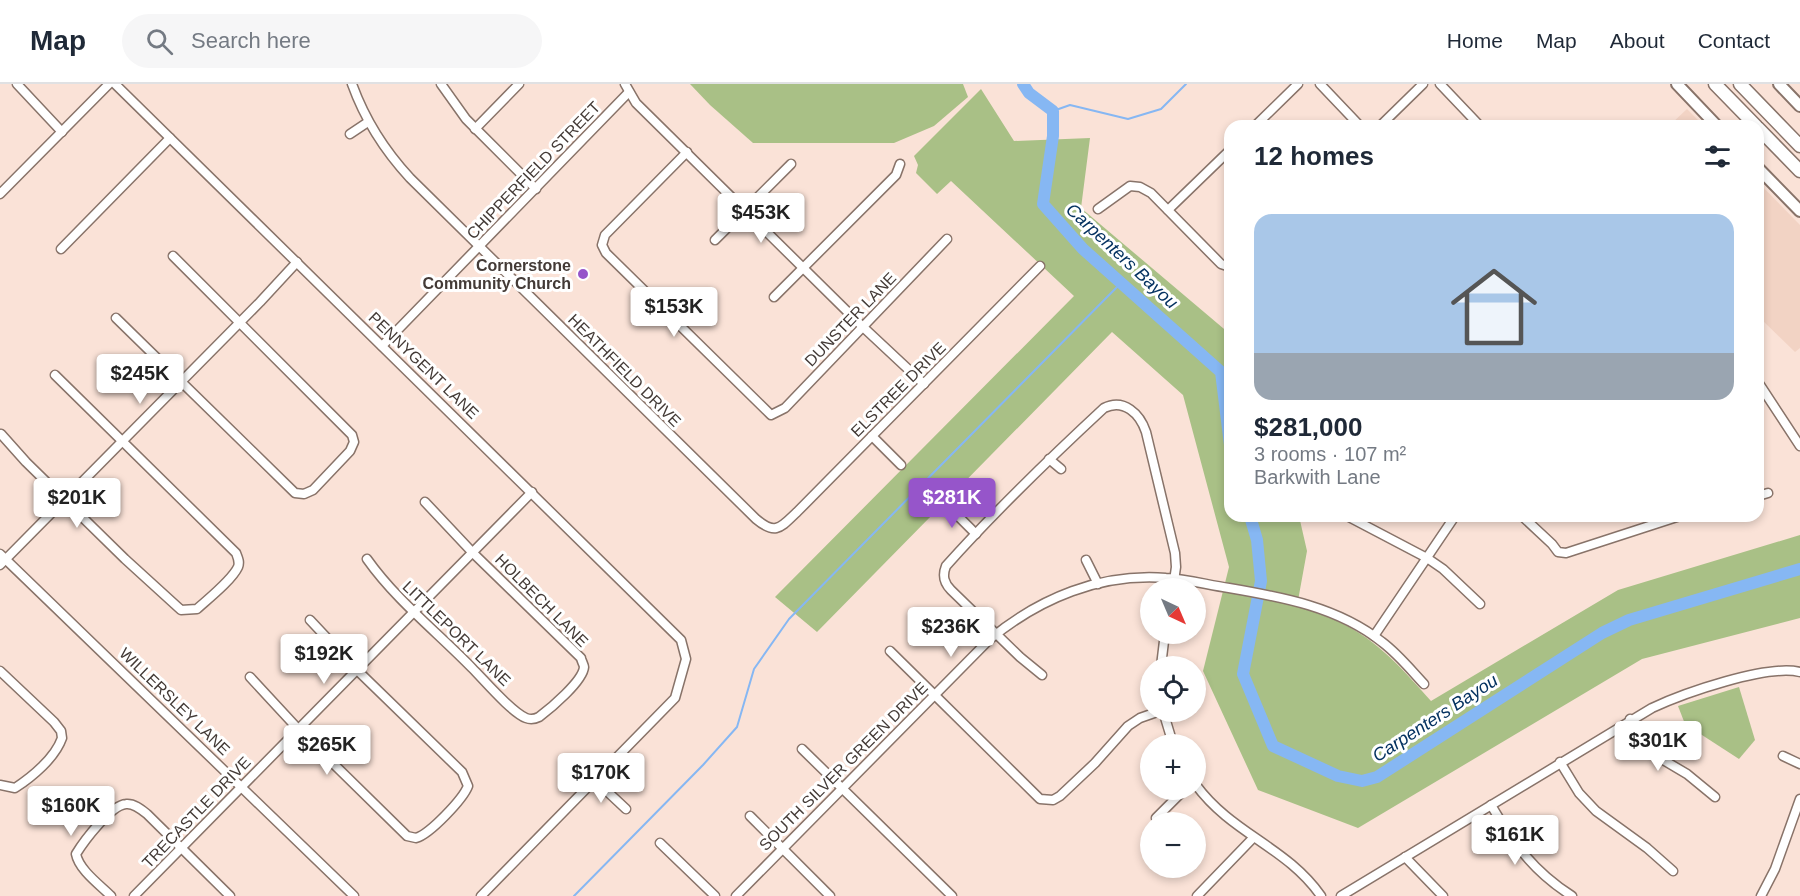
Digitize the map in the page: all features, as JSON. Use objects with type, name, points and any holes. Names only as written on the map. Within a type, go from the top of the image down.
[{"type":"highway","points":[[1715,84],[1750,120]]},
{"type":"highway","points":[[1740,84],[1800,146]]},
{"type":"highway","points":[[1764,134],[1800,171]]},
{"type":"main road","points":[[1677,84],[1711,120]]},
{"type":"main road","points":[[1779,84],[1800,106]]},
{"type":"main road","points":[[1764,174],[1800,211]]},
{"type":"street","points":[[17,84],[62,132]]},
{"type":"street","points":[[0,194],[109,84]]},
{"type":"street","name":"PENNYGENT LANE","points":[[115,84],[681,640],[686,659],[675,698],[595,780]]},
{"type":"street","name":"HEATHFIELD DRIVE","points":[[352,84],[368,122],[397,164],[756,519],[764,526],[775,529]]},
{"type":"street","points":[[441,84],[454,105],[475,129],[536,189]]},
{"type":"street","points":[[475,129],[519,84]]},
{"type":"street","points":[[1261,120],[1298,84]]},
{"type":"street","points":[[1320,84],[1354,120]]},
{"type":"street","points":[[1386,120],[1423,84]]},
{"type":"street","points":[[1440,84],[1474,120]]},
{"type":"street","points":[[627,88],[636,103],[863,327],[924,384]]},
{"type":"street","name":"CHIPPERFIELD STREET","points":[[382,346],[536,189],[627,88]]},
{"type":"street","points":[[350,134],[368,122]]},
{"type":"street","points":[[61,249],[170,138]]},
{"type":"street","name":"DUNSTER LANE","points":[[687,152],[605,235],[602,245],[606,253],[771,415],[784,408],[947,239]]},
{"type":"street","points":[[1168,210],[1224,156]]},
{"type":"street","points":[[715,240],[791,164]]},
{"type":"street","points":[[774,297],[896,175],[900,164]]},
{"type":"street","points":[[1098,209],[1130,186],[1140,187],[1151,193],[1224,265]]},
{"type":"street","points":[[116,318],[295,493],[304,494],[313,490],[350,451],[354,442],[352,435],[172,256]]},
{"type":"street","points":[[2,559],[66,500],[297,262]]},
{"type":"street","name":"ELSTREE DRIVE","points":[[775,529],[781,527],[797,512],[1040,266]]},
{"type":"street","points":[[1,434],[26,462],[174,605],[188,611],[197,609],[238,567],[239,560],[236,553],[56,375]]},
{"type":"street","points":[[1764,391],[1800,446]]},
{"type":"street","points":[[1042,675],[1020,657],[947,586],[944,572],[946,566],[1049,459],[1110,405],[1124,405],[1143,423],[1175,553],[1174,578]]},
{"type":"street","points":[[872,436],[901,465]]},
{"type":"street","points":[[1049,459],[1061,469]]},
{"type":"street","name":"TRECASTLE DRIVE","points":[[134,896],[532,492]]},
{"type":"street","points":[[1764,494],[1768,493]]},
{"type":"street","name":"HOLBECH LANE","points":[[425,502],[473,553],[581,658],[584,666],[581,677],[534,720]]},
{"type":"street","points":[[948,506],[976,534]]},
{"type":"street","points":[[1358,522],[1427,558],[1443,569],[1480,604]]},
{"type":"street","points":[[1374,636],[1451,522]]},
{"type":"street","points":[[1528,522],[1558,552],[1566,553],[1662,522]]},
{"type":"street","name":"WILLERSLEY LANE","points":[[2,559],[354,896]]},
{"type":"street","name":"LITTLEPORT LANE","points":[[367,559],[381,579],[414,612],[519,713],[534,720]]},
{"type":"street","points":[[1086,560],[1098,584]]},
{"type":"street","name":"SOUTH SILVER GREEN DRIVE","points":[[736,896],[996,633],[1048,600],[1098,584],[1130,578],[1140,579]]},
{"type":"street","name":"SOUTH SILVER GREEN DRIVE","points":[[1206,586],[1289,599],[1331,613],[1374,636],[1399,656],[1424,684]]},
{"type":"street","points":[[250,677],[299,730],[407,836],[420,837],[465,795],[468,786],[462,772],[357,670],[310,620]]},
{"type":"street","points":[[890,651],[1040,799],[1053,800],[1095,763],[1128,726],[1140,718]]},
{"type":"street","points":[[1341,896],[1630,719],[1673,698],[1756,673],[1791,670],[1800,672]]},
{"type":"street","points":[[0,671],[54,722],[61,731],[62,738],[55,752],[28,780],[15,788],[0,785]]},
{"type":"street","points":[[1630,719],[1651,750],[1693,778],[1715,797]]},
{"type":"street","points":[[802,749],[952,896]]},
{"type":"street","points":[[1783,756],[1800,764]]},
{"type":"street","points":[[1560,762],[1579,793],[1596,811],[1647,848],[1673,871]]},
{"type":"street","points":[[481,896],[595,780],[626,809]]},
{"type":"street","points":[[1206,796],[1224,817],[1293,865],[1321,896]]},
{"type":"street","points":[[1761,896],[1775,869],[1800,799]]},
{"type":"street","points":[[1162,812],[1174,800]]},
{"type":"street","points":[[111,896],[82,866],[76,854],[87,838],[117,808],[126,804],[142,810],[231,896]]},
{"type":"street","points":[[1491,805],[1521,852],[1543,876],[1572,896]]},
{"type":"street","points":[[750,816],[830,896]]},
{"type":"street","points":[[1197,896],[1253,837]]},
{"type":"street","points":[[660,843],[715,896]]},
{"type":"street","points":[[1405,857],[1443,896]]},
{"type":"shaded area","points":[[1687,109],[1698,120],[1675,120]]},
{"type":"shaded area","points":[[1764,188],[1800,225],[1800,348],[1795,352],[1764,322]]},
{"type":"green space","points":[[690,84],[963,84],[968,97],[934,126],[894,143],[753,143]]},
{"type":"green space","points":[[981,89],[1014,141],[1090,138],[1081,208],[1224,329],[1224,522],[1300,522],[1307,551],[1297,606],[1337,621],[1361,634],[1393,660],[1431,701],[1618,590],[1800,535],[1800,618],[1642,659],[1358,828],[1258,790],[1206,677],[1206,659],[1229,567],[1183,395],[1112,332],[817,632],[775,597],[1074,296],[951,181],[937,194],[916,173],[918,165],[914,156]]},
{"type":"green space","points":[[1739,687],[1755,740],[1739,759],[1685,724],[1678,706]]},
{"type":"waterway","name":"Carpenters Bayou","points":[[1023,84],[1029,93],[1053,111],[1053,136],[1043,204],[1083,249],[1221,372],[1224,396]]},
{"type":"waterway","points":[[1053,111],[1070,105],[1128,119],[1161,109],[1186,84]]},
{"type":"waterway","points":[[574,896],[703,765],[737,727],[754,669],[789,619],[1121,283]]},
{"type":"waterway","name":"Carpenters Bayou","points":[[1252,522],[1257,540],[1261,581],[1243,674],[1273,746],[1338,776],[1362,781],[1377,777],[1602,633],[1629,620],[1800,569]]},
{"type":"place","name":"Cornerstone Community Church","points":[[583,274]]}]
